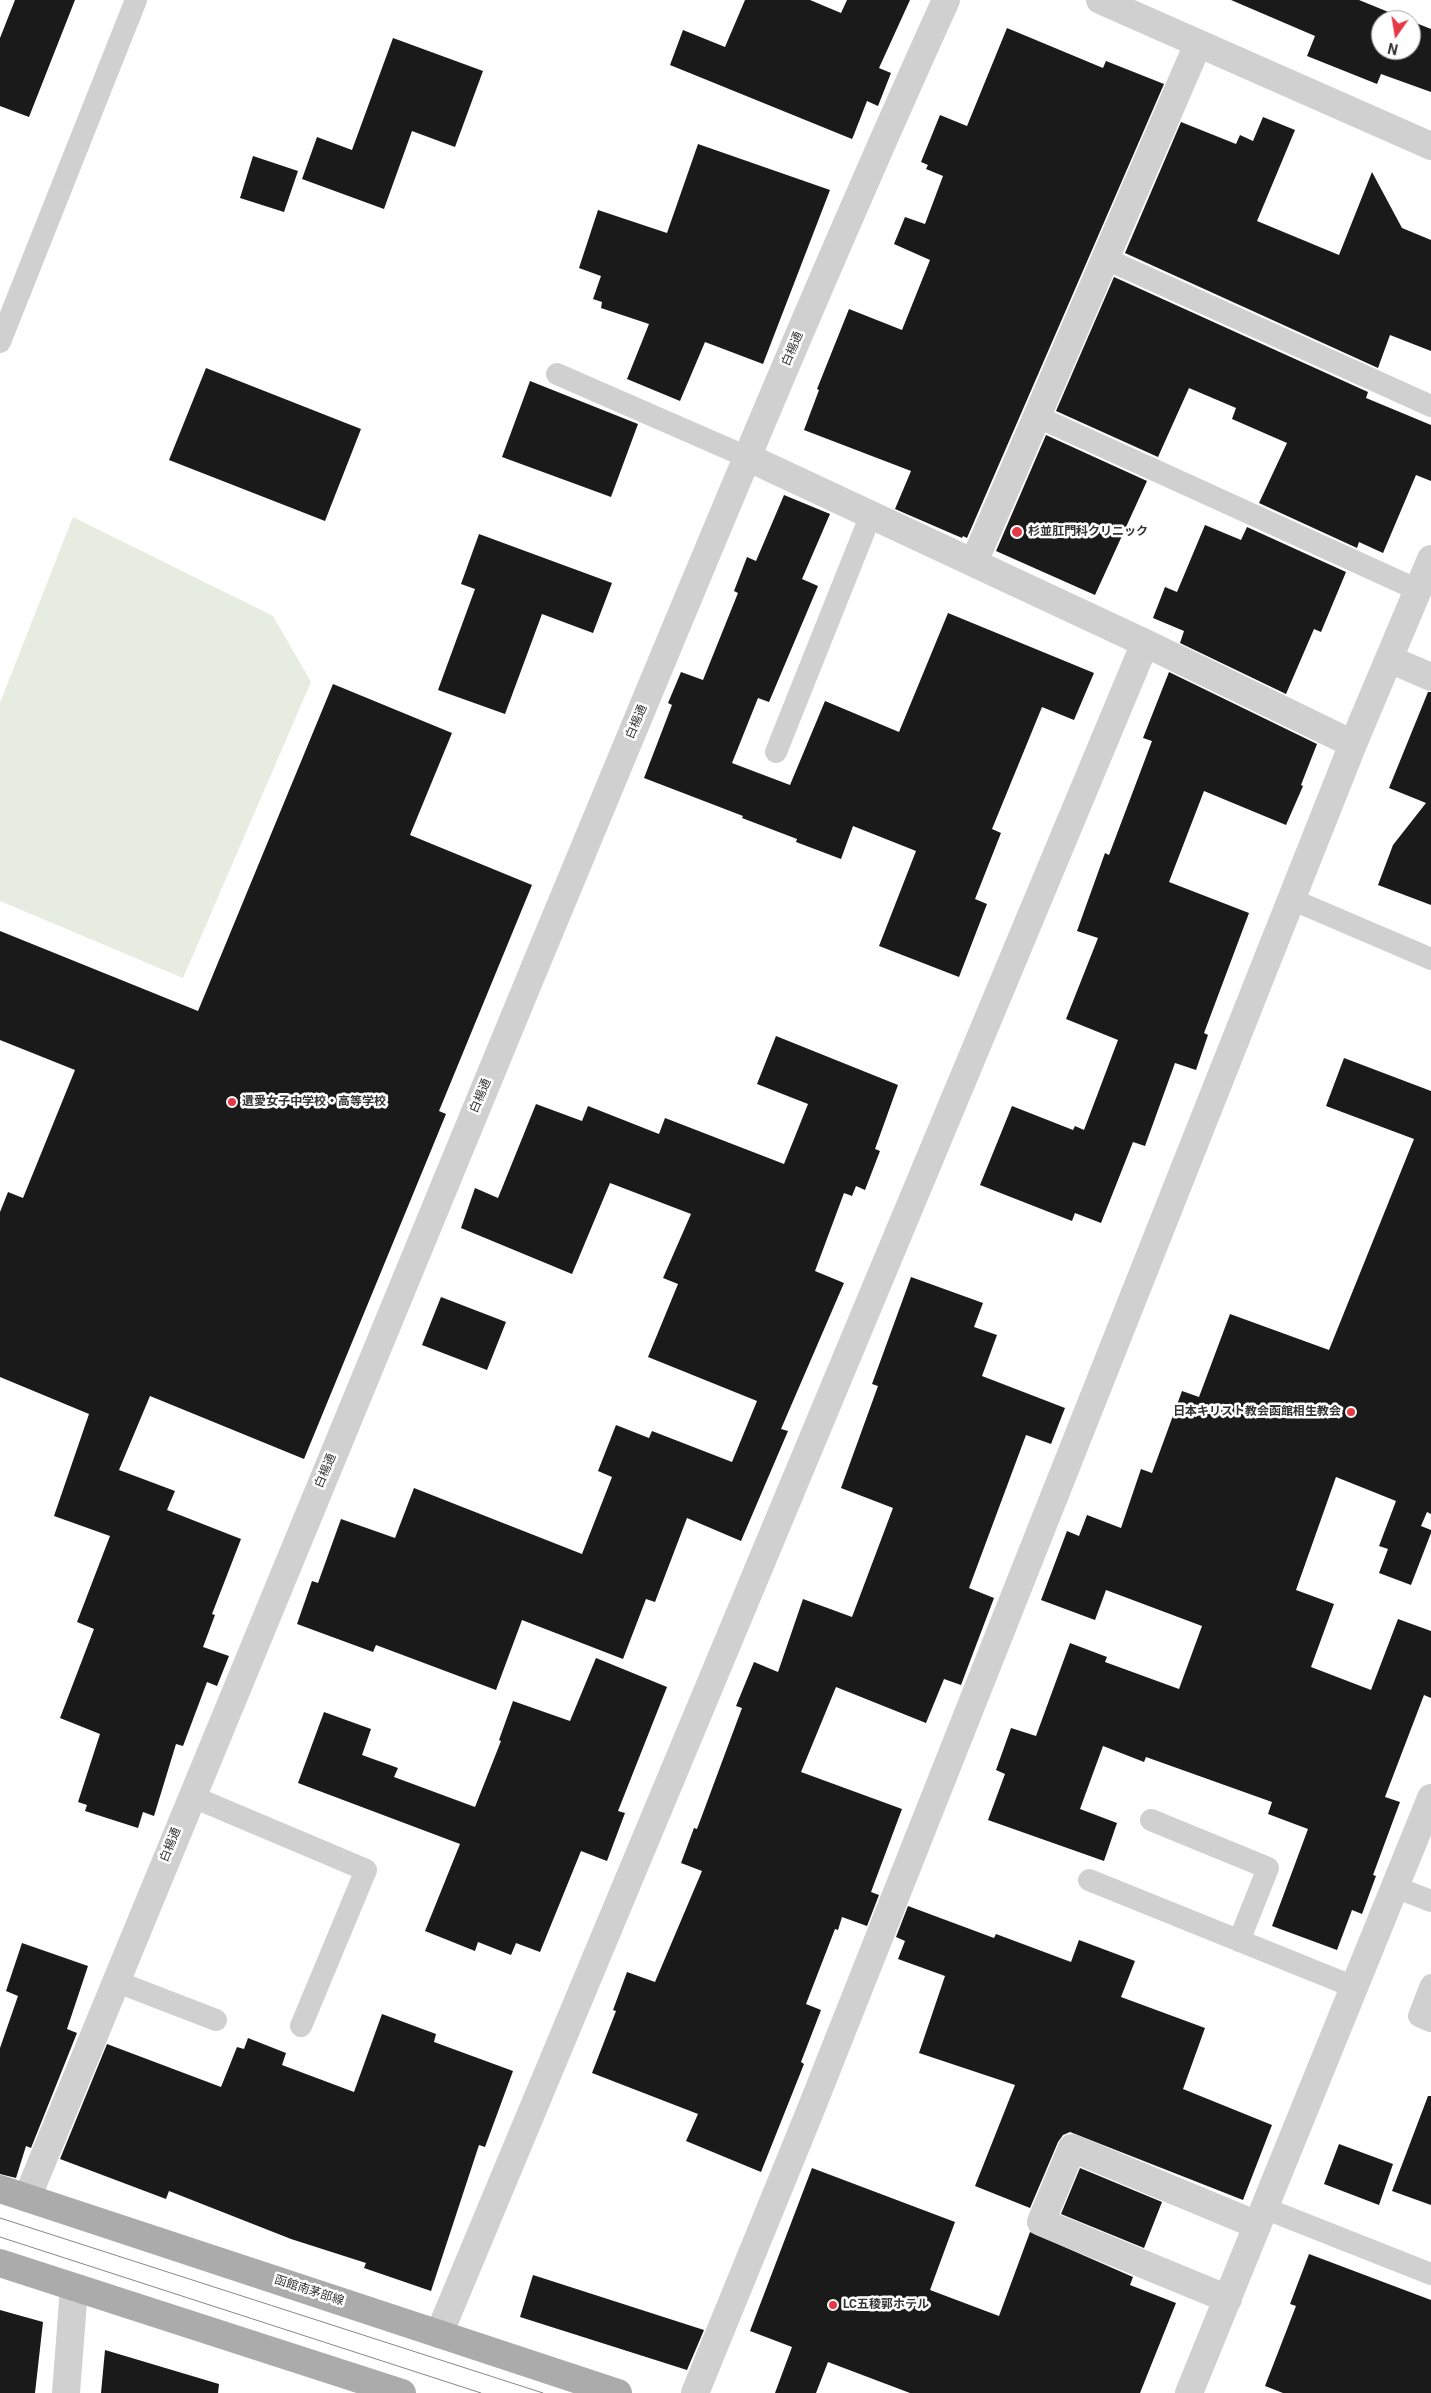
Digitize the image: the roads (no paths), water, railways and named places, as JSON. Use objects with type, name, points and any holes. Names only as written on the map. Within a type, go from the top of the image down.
[{"type":"main road","name":"函館南茅部線","points":[[0,2189],[618,2393]]},
{"type":"main road","points":[[0,2263],[343,2384],[402,2393]]},
{"type":"street","name":"白楊通","points":[[27,2198],[191,1796],[746,457],[857,196],[946,0]]},
{"type":"street","points":[[1100,0],[1431,146]]},
{"type":"street","points":[[974,562],[1198,44]]},
{"type":"street","points":[[746,457],[870,517],[974,562],[1353,744]]},
{"type":"street","points":[[695,2393],[809,2114],[1353,744],[1431,558]]},
{"type":"street","points":[[439,2334],[1145,643]]},
{"type":"street","points":[[1389,660],[1431,678]]},
{"type":"street","points":[[1189,2393],[1431,1798]]},
{"type":"street","points":[[1228,2299],[1042,2222],[1072,2148],[1261,2216]]},
{"type":"street","points":[[66,2393],[74,2288]]},
{"type":"lane","points":[[0,342],[136,0]]},
{"type":"lane","points":[[1106,259],[1431,406]]},
{"type":"lane","points":[[557,374],[746,457]]},
{"type":"lane","points":[[1038,417],[1418,590]]},
{"type":"lane","points":[[776,752],[870,517]]},
{"type":"lane","points":[[1291,899],[1431,959]]},
{"type":"lane","points":[[191,1796],[366,1870],[301,2026]]},
{"type":"lane","points":[[1150,1820],[1268,1868],[1239,1941]]},
{"type":"lane","points":[[1089,1880],[1354,1987]]},
{"type":"lane","points":[[1395,1887],[1431,1901]]},
{"type":"lane","points":[[115,1981],[216,2020]]},
{"type":"lane","points":[[1431,1985],[1419,2016],[1431,2021]]},
{"type":"lane","points":[[1261,2216],[1431,2274]]},
{"type":"tram line","points":[[0,2218],[543,2393]]},
{"type":"tram line","points":[[0,2237],[481,2393]]},
{"type":"place","name":"杉並肛門科クリニック","points":[[1017,532]]},
{"type":"place","name":"遺愛女子中学校・高等学校","points":[[232,1102]]},
{"type":"place","name":"日本キリスト教会函館相生教会","points":[[1351,1412]]},
{"type":"place","name":"LC五稜郭ホテル","points":[[833,2305]]}]
